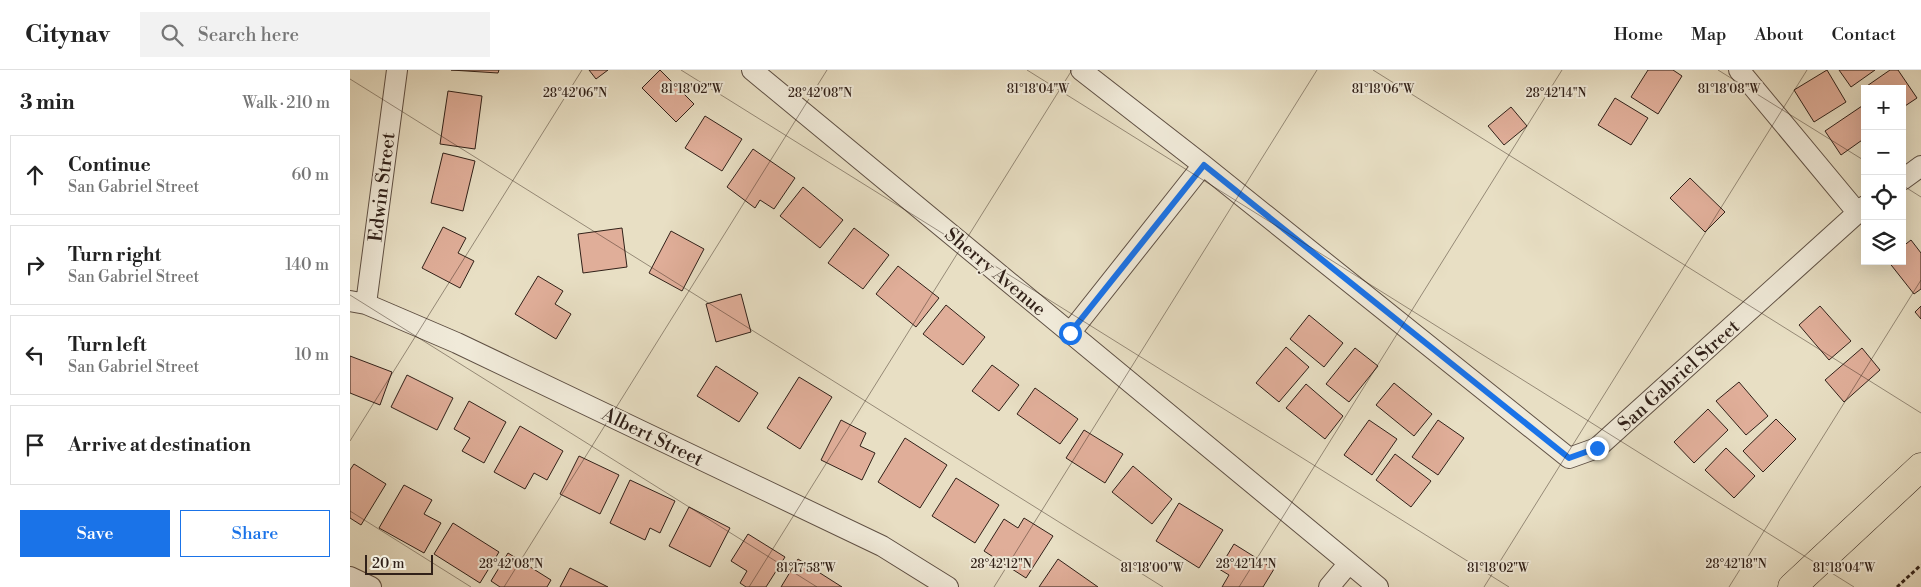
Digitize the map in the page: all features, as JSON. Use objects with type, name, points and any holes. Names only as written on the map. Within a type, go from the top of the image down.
[{"type":"main road","points":[[1792,587],[1921,467]]},
{"type":"street","name":"Edwin Street","points":[[358,302],[396,70]]},
{"type":"street","name":"Sherry Avenue","points":[[752,70],[1378,587]]},
{"type":"street","name":"San Gabriel Street","points":[[1081,70],[1204,165],[1569,458],[1597,448],[1861,209],[1739,70]]},
{"type":"street","points":[[1070,333],[1204,165]]},
{"type":"street","points":[[1906,177],[1921,166]]},
{"type":"street","name":"Albert Street","points":[[358,302],[457,342],[882,546],[948,587]]},
{"type":"street","points":[[1329,587],[1349,563]]},
{"type":"street","points":[[350,577],[371,587]]},
{"type":"path","points":[[1898,587],[1921,565]]},
{"type":"building","points":[[451,70],[499,70],[498,73]]},
{"type":"building","points":[[589,70],[608,70],[596,79]]},
{"type":"building","points":[[660,70],[694,104],[676,122],[642,88]]},
{"type":"building","points":[[1648,70],[1673,70],[1682,76],[1658,114],[1631,97]]},
{"type":"building","points":[[1827,70],[1846,102],[1814,122],[1794,90]]},
{"type":"building","points":[[1839,70],[1875,70],[1851,87]]},
{"type":"building","points":[[1890,70],[1898,70],[1917,98],[1906,105],[1906,85],[1868,85]]},
{"type":"building","points":[[448,91],[482,96],[475,149],[440,144]]},
{"type":"building","points":[[1615,98],[1648,118],[1631,145],[1598,125]]},
{"type":"building","points":[[1511,107],[1527,126],[1504,145],[1488,126]]},
{"type":"building","points":[[1861,107],[1861,141],[1841,155],[1825,131]]},
{"type":"building","points":[[705,116],[742,139],[722,171],[685,148]]},
{"type":"building","points":[[753,149],[795,178],[774,209],[760,200],[755,208],[727,187]]},
{"type":"building","points":[[443,153],[475,161],[463,211],[431,203]]},
{"type":"building","points":[[1690,178],[1725,212],[1705,232],[1670,198]]},
{"type":"building","points":[[803,187],[843,220],[820,248],[780,216]]},
{"type":"building","points":[[443,227],[466,238],[458,253],[474,261],[460,288],[422,268]]},
{"type":"building","points":[[622,228],[627,267],[583,273],[578,234]]},
{"type":"building","points":[[854,228],[889,255],[863,289],[828,263]]},
{"type":"building","points":[[671,231],[704,249],[682,291],[649,273]]},
{"type":"building","points":[[1911,240],[1921,253],[1921,289],[1914,294],[1891,265],[1906,265],[1906,244]]},
{"type":"building","points":[[898,266],[939,298],[916,327],[876,294]]},
{"type":"building","points":[[538,276],[563,291],[555,304],[571,314],[556,339],[515,314]]},
{"type":"building","points":[[741,294],[751,332],[716,342],[706,304]]},
{"type":"building","points":[[946,305],[985,337],[963,365],[923,334]]},
{"type":"building","points":[[1820,306],[1851,341],[1829,360],[1799,325]]},
{"type":"building","points":[[1921,306],[1921,319],[1915,312]]},
{"type":"building","points":[[1309,315],[1343,343],[1324,367],[1290,339]]},
{"type":"building","points":[[1286,347],[1309,367],[1279,402],[1256,383]]},
{"type":"building","points":[[1355,348],[1378,366],[1349,402],[1326,384]]},
{"type":"building","points":[[1862,348],[1880,370],[1844,402],[1825,380]]},
{"type":"building","points":[[350,356],[392,372],[380,405],[350,393]]},
{"type":"building","points":[[992,365],[1019,385],[999,411],[972,391]]},
{"type":"building","points":[[716,366],[758,393],[739,422],[697,396]]},
{"type":"building","points":[[407,375],[453,398],[437,430],[391,407]]},
{"type":"building","points":[[799,377],[832,397],[800,449],[767,428]]},
{"type":"building","points":[[1739,382],[1768,416],[1746,435],[1716,401]]},
{"type":"building","points":[[1394,383],[1432,414],[1414,436],[1376,405]]},
{"type":"building","points":[[1306,384],[1343,416],[1325,439],[1286,408]]},
{"type":"building","points":[[1035,388],[1078,419],[1060,444],[1017,414]]},
{"type":"building","points":[[469,401],[506,422],[484,463],[462,451],[470,438],[454,429]]},
{"type":"building","points":[[1708,409],[1728,430],[1694,463],[1674,442]]},
{"type":"building","points":[[1776,419],[1796,439],[1763,472],[1743,451]]},
{"type":"building","points":[[841,420],[866,433],[860,446],[875,453],[862,480],[821,460]]},
{"type":"building","points":[[1369,420],[1397,439],[1372,475],[1344,455]]},
{"type":"building","points":[[1438,420],[1464,438],[1438,475],[1412,457]]},
{"type":"building","points":[[520,426],[563,451],[547,480],[534,473],[525,489],[494,472]]},
{"type":"building","points":[[1084,430],[1123,454],[1105,483],[1066,458]]},
{"type":"building","points":[[905,438],[947,465],[920,508],[878,482]]},
{"type":"building","points":[[1726,448],[1755,476],[1734,498],[1705,470]]},
{"type":"building","points":[[1395,454],[1431,481],[1411,507],[1376,480]]},
{"type":"building","points":[[579,456],[619,475],[600,514],[560,494]]},
{"type":"building","points":[[354,464],[386,484],[361,525],[350,518],[350,470]]},
{"type":"building","points":[[1133,466],[1172,499],[1152,524],[1112,492]]},
{"type":"building","points":[[956,478],[999,505],[975,543],[932,516]]},
{"type":"building","points":[[630,480],[675,501],[660,533],[650,528],[645,540],[610,523]]},
{"type":"building","points":[[404,485],[432,500],[424,514],[441,523],[424,553],[379,528]]},
{"type":"building","points":[[1179,503],[1223,530],[1199,568],[1156,541]]},
{"type":"building","points":[[689,507],[730,528],[710,567],[669,546]]},
{"type":"building","points":[[1024,518],[1053,536],[1026,578],[984,551],[1004,519],[1018,528]]},
{"type":"building","points":[[453,523],[499,552],[480,583],[434,554]]},
{"type":"building","points":[[748,534],[785,557],[766,587],[746,587],[740,583],[747,571],[731,561]]},
{"type":"building","points":[[1234,544],[1274,569],[1263,587],[1222,587],[1229,575],[1219,569]]},
{"type":"building","points":[[508,553],[551,580],[547,587],[500,587],[491,581]]},
{"type":"building","points":[[798,559],[842,587],[781,587]]},
{"type":"building","points":[[1058,559],[1098,587],[1039,587]]},
{"type":"building","points":[[570,568],[608,587],[560,587]]},
{"type":"route","points":[[1070,333],[1204,165],[1569,458],[1597,448]]}]
